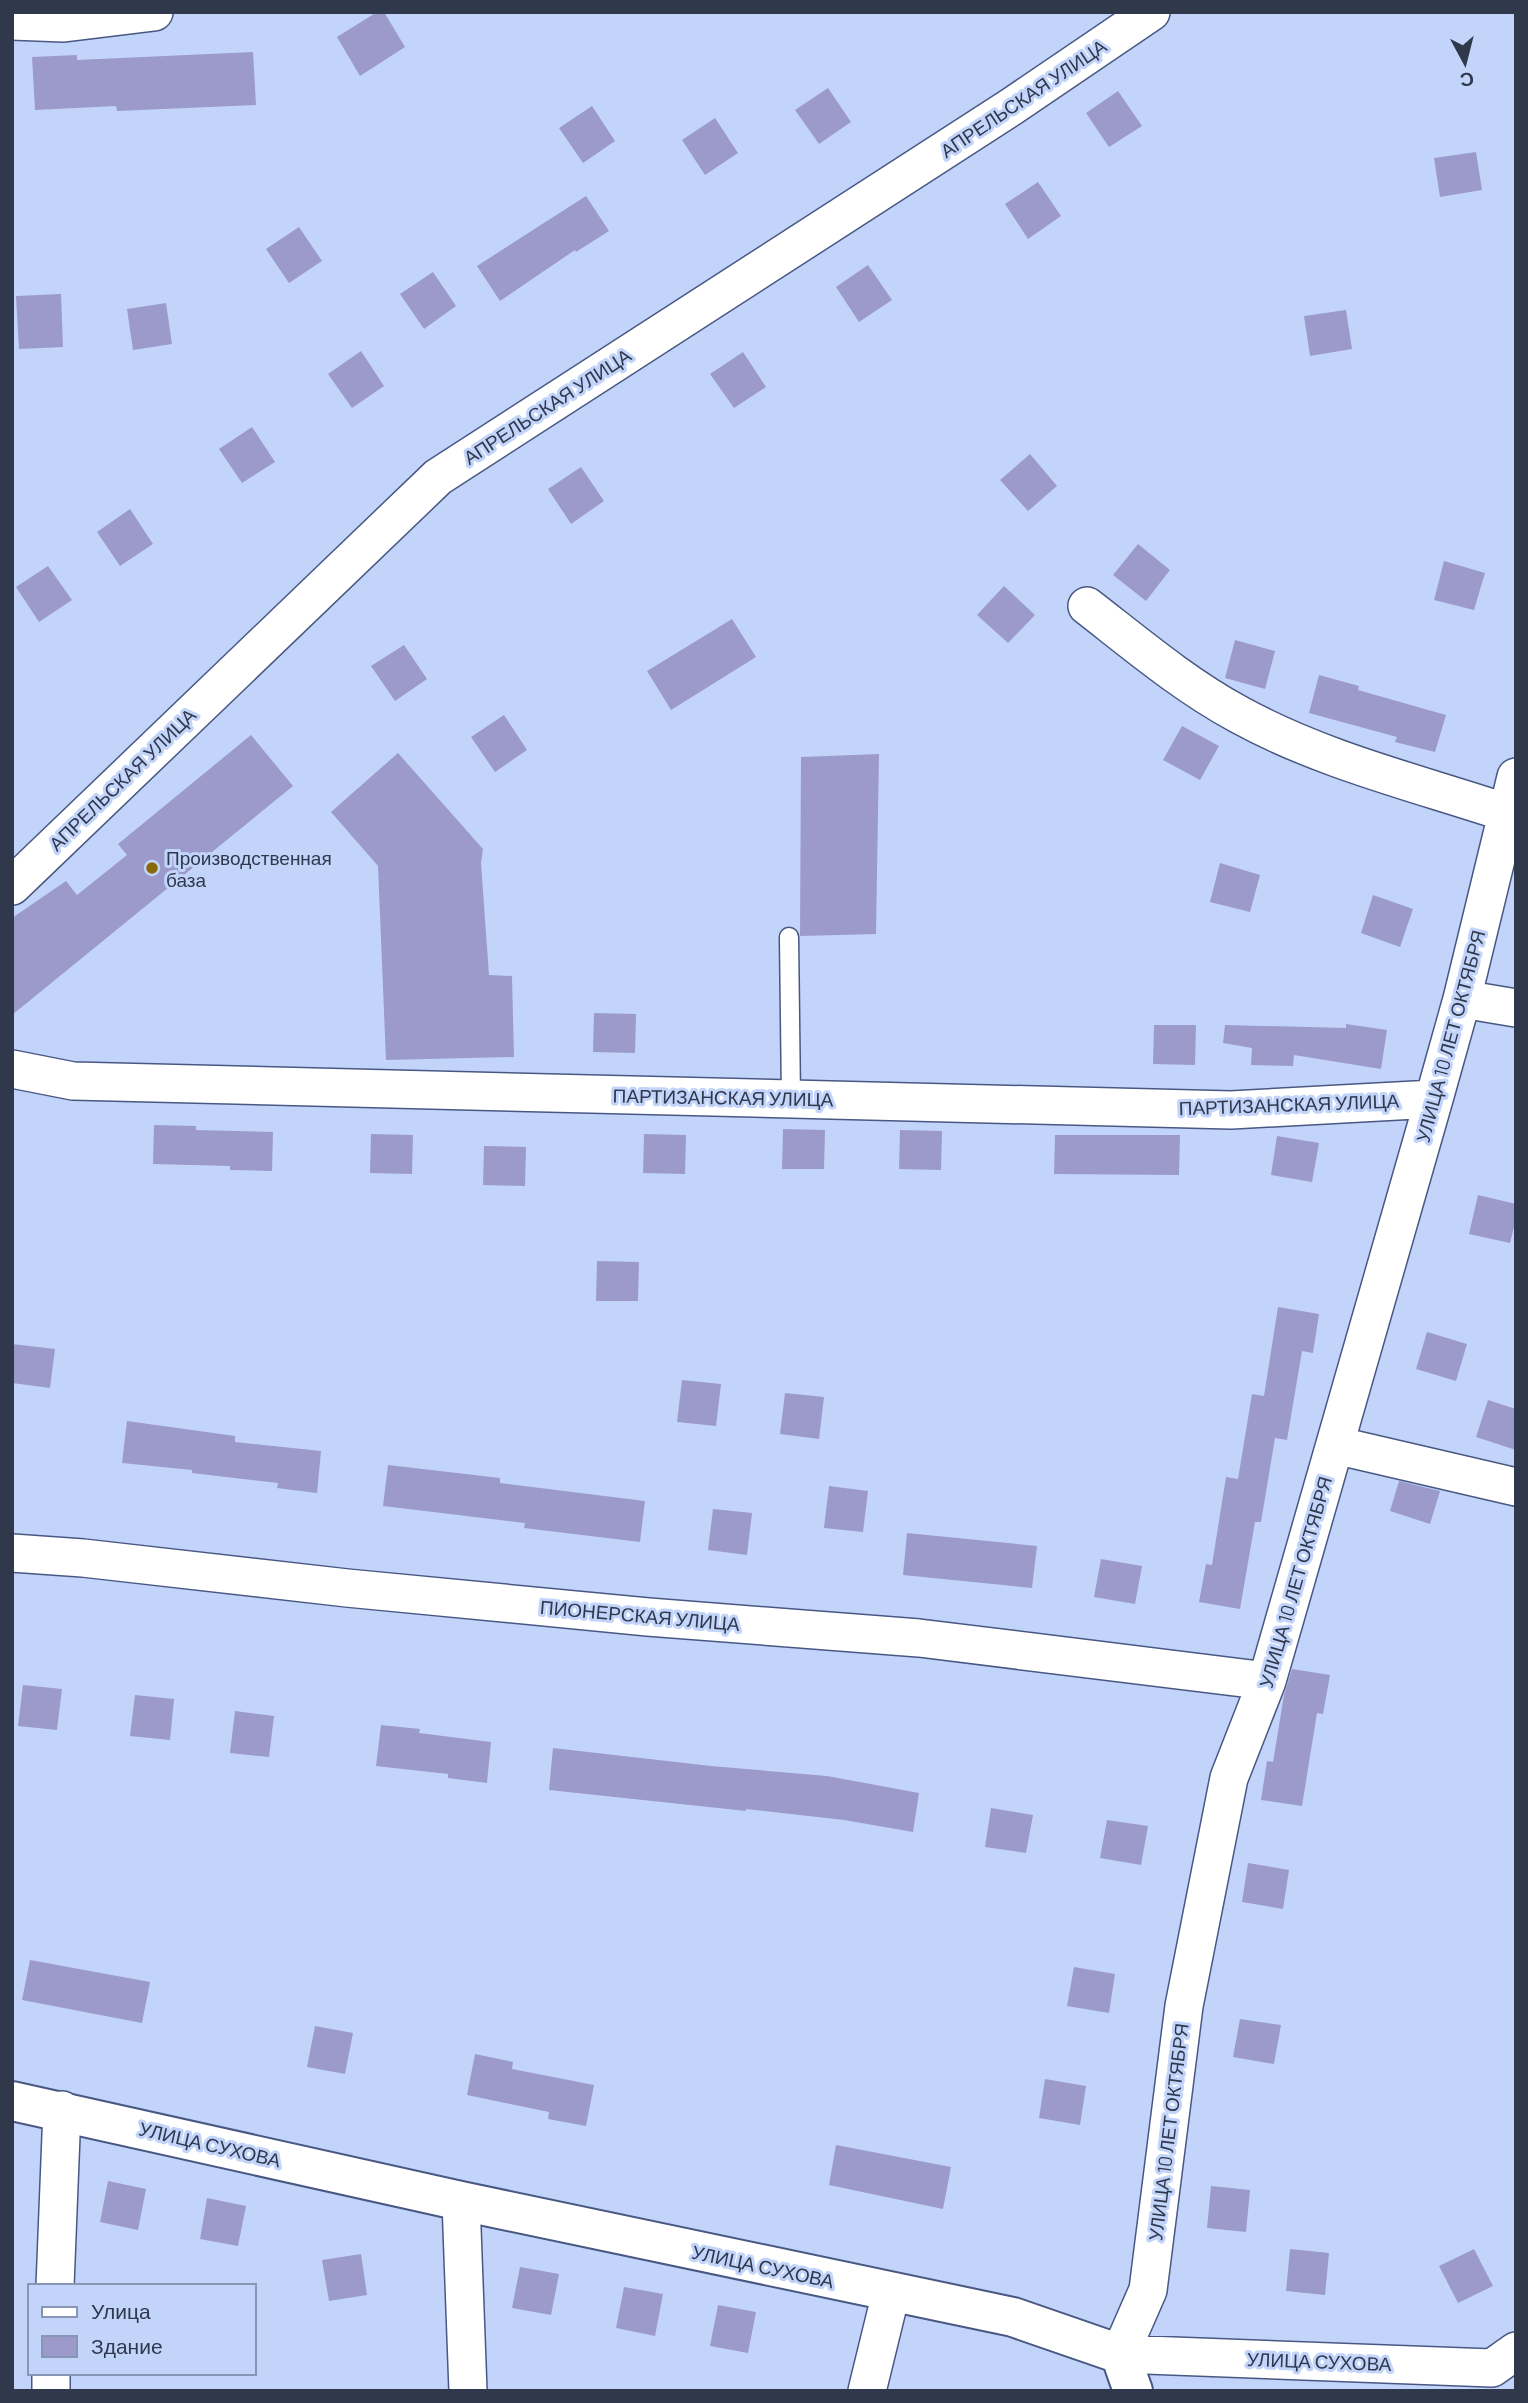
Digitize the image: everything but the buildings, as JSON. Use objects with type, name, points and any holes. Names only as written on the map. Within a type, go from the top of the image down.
[{"type":"street","points":[[12,21],[64,23],[154,12]]},
{"type":"street","name":"АПРЕЛЬСКАЯ УЛИЦА","points":[[12,886],[438,477],[1011,107],[1150,12]]},
{"type":"street","points":[[1087,606],[1172,673],[1238,714],[1303,745],[1507,813]]},
{"type":"street","name":"УЛИЦА 10 ЛЕТ ОКТЯБРЯ","points":[[1120,2354],[1148,2290],[1184,2006],[1229,1779],[1267,1681],[1335,1445],[1462,999],[1516,777]]},
{"type":"street","points":[[1462,999],[1516,1008]]},
{"type":"street","name":"ПАРТИЗАНСКАЯ УЛИЦА","points":[[12,1069],[73,1081],[1231,1110],[1434,1099]]},
{"type":"street","points":[[1335,1445],[1516,1487]]},
{"type":"street","name":"ПИОНЕРСКАЯ УЛИЦА","points":[[12,1553],[83,1558],[347,1588],[648,1617],[919,1638],[1267,1681]]},
{"type":"street","name":"УЛИЦА СУХОВА","points":[[12,2101],[461,2201],[1013,2317],[1120,2354],[1492,2368],[1516,2351]]},
{"type":"street","points":[[55,2284],[62,2110]]},
{"type":"street","points":[[461,2201],[468,2391]]},
{"type":"street","points":[[867,2391],[891,2293]]},
{"type":"street","points":[[1120,2354],[1133,2391]]},
{"type":"lane","points":[[789,937],[791,1098]]},
{"type":"place","name":"Производственная база","points":[[152,868]]}]
